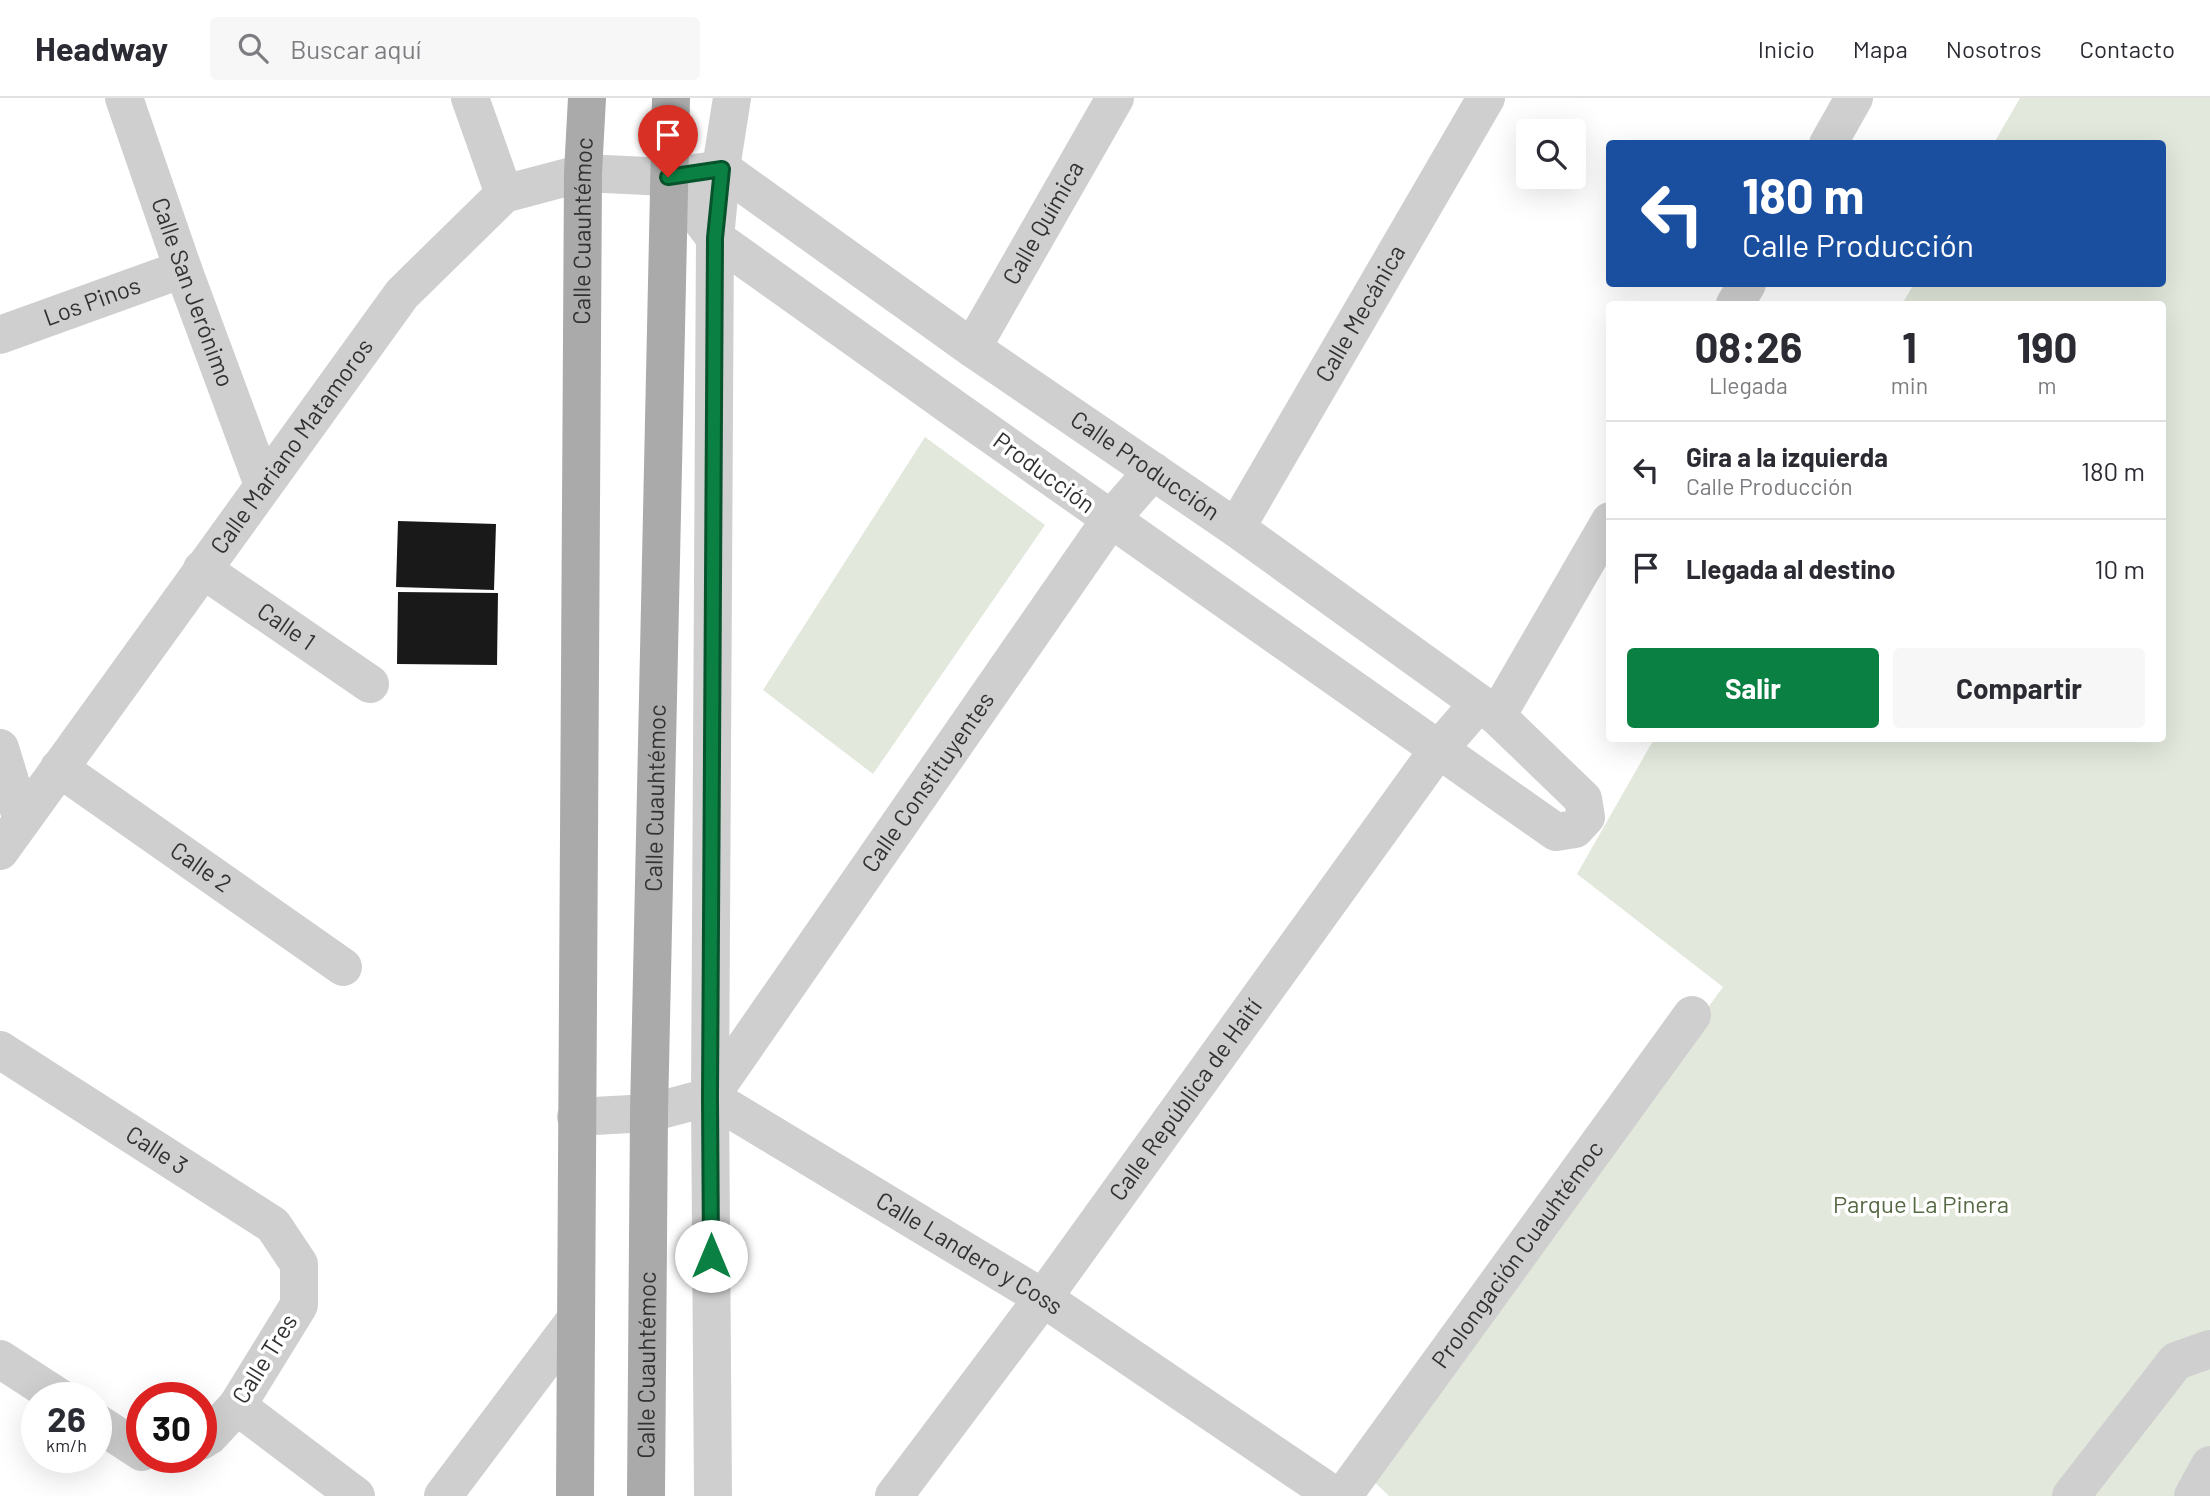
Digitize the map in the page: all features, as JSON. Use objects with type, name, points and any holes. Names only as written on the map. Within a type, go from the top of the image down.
[{"type":"main road","name":"Calle Cuauhtémoc","points":[[575,1496],[583,173],[587,98]]},
{"type":"main road","name":"Calle Cuauhtémoc","points":[[646,1496],[649,1113],[671,98]]},
{"type":"street","name":"Calle San Jerónimo","points":[[124,98],[183,269],[263,485]]},
{"type":"street","points":[[470,98],[504,194]]},
{"type":"street","points":[[713,1496],[710,1097],[715,238],[732,98]]},
{"type":"street","points":[[668,177],[723,162],[756,98]]},
{"type":"street","name":"Calle Química","points":[[972,348],[1115,98]]},
{"type":"street","name":"Calle Mecánica","points":[[1236,528],[1486,98]]},
{"type":"street","points":[[1830,140],[1854,98]]},
{"type":"street","name":"Calle Producción","points":[[723,162],[972,348],[1236,528],[1488,710],[1583,799],[1586,817]]},
{"type":"street","name":"Calle Mariano Matamoros","points":[[0,851],[402,295],[504,194],[583,173],[668,177]]},
{"type":"street","name":"Producción","points":[[668,177],[715,238],[1438,750],[1556,832],[1575,830],[1586,817]]},
{"type":"street","name":"Los Pinos","points":[[0,335],[183,269]]},
{"type":"street","name":"Calle Constituyentes","points":[[710,1097],[1110,520],[1153,471]]},
{"type":"street","name":"Calle República de Haití","points":[[894,1496],[1043,1298],[1438,750],[1488,710],[1606,527]]},
{"type":"street","name":"Calle 1","points":[[202,569],[370,684]]},
{"type":"street","points":[[0,748],[22,820]]},
{"type":"street","name":"Calle 2","points":[[59,768],[343,967]]},
{"type":"street","name":"Prolongación Cuauhtémoc","points":[[1343,1496],[1692,1015]]},
{"type":"street","name":"Calle 3","points":[[0,1050],[273,1225],[299,1264]]},
{"type":"street","points":[[576,1116],[649,1113],[710,1097]]},
{"type":"street","name":"Calle Landero y Coss","points":[[710,1097],[1043,1298],[1335,1496]]},
{"type":"street","name":"Calle Tres","points":[[217,1427],[237,1406],[299,1305],[299,1264]]},
{"type":"street","points":[[443,1496],[576,1319]]},
{"type":"street","points":[[2071,1496],[2176,1362],[2210,1349]]},
{"type":"street","points":[[0,1359],[35,1382]]},
{"type":"street","points":[[237,1406],[356,1496]]},
{"type":"street","points":[[2193,1496],[2210,1465]]},
{"type":"green space","name":"Parque La Pinera","points":[[2020,98],[2210,98],[2210,1496],[1389,1496],[1367,1475],[1723,987],[1577,874],[1652,742],[2166,742],[2166,301],[1904,301],[1912,287],[2166,287],[2166,140],[1996,140]]},
{"type":"green space","points":[[925,437],[1045,525],[873,774],[763,690]]},
{"type":"building","points":[[398,521],[496,524],[494,590],[396,587]]},
{"type":"building","points":[[398,592],[498,593],[497,665],[397,664]]},
{"type":"route","points":[[668,177],[722,169],[715,238],[711,1256]]}]
